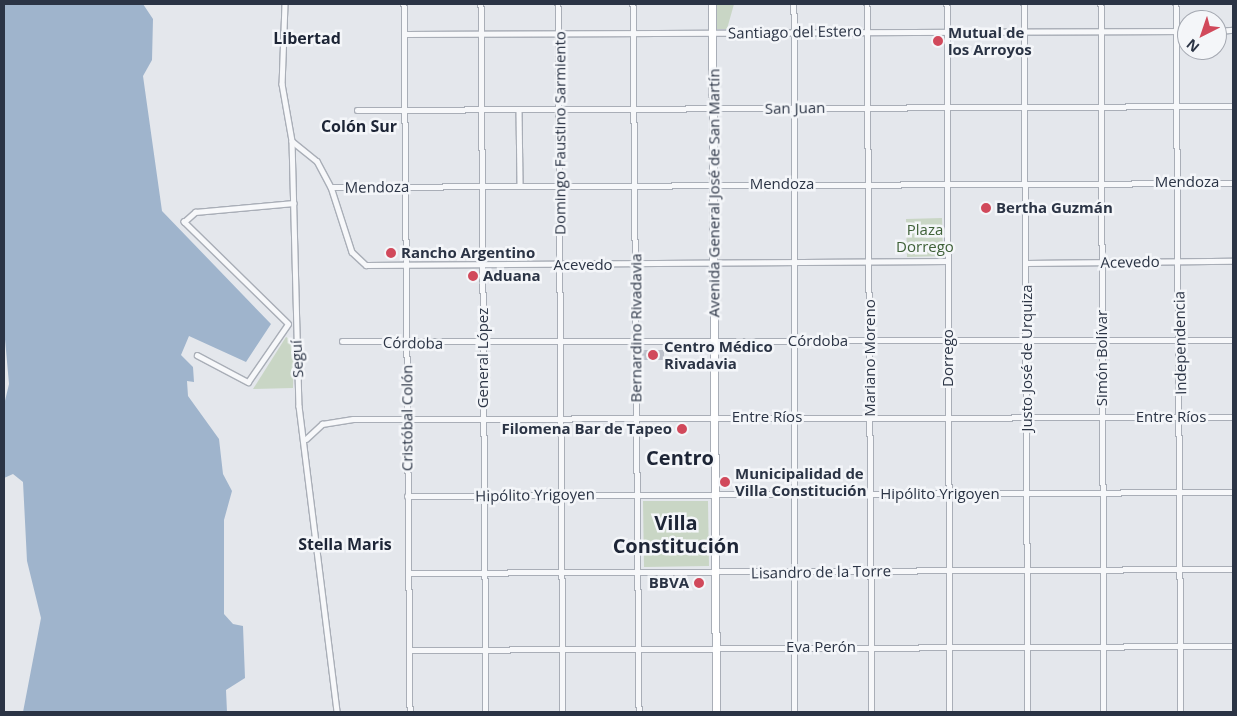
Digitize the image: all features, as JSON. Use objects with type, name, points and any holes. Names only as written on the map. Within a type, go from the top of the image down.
[{"type":"main road","name":"Avenida General José de San Martín","points":[[712,4],[717,573],[716,712]]},
{"type":"street","name":"Seguí","points":[[285,4],[282,84],[292,141],[296,336],[337,712]]},
{"type":"street","name":"Cristóbal Colón","points":[[404,4],[410,712]]},
{"type":"street","name":"General López","points":[[481,4],[486,712]]},
{"type":"street","name":"Domingo Faustino Sarmiento","points":[[558,4],[563,712]]},
{"type":"street","name":"Bernardino Rivadavia","points":[[633,4],[639,712]]},
{"type":"street","points":[[794,4],[793,264],[796,712]]},
{"type":"street","name":"Mariano Moreno","points":[[867,4],[872,712]]},
{"type":"street","name":"Dorrego","points":[[947,4],[950,712]]},
{"type":"street","name":"Justo José de Urquiza","points":[[1024,4],[1028,712]]},
{"type":"street","name":"Simón Bolívar","points":[[1101,4],[1104,712]]},
{"type":"street","name":"Independencia","points":[[1176,4],[1181,417],[1179,492],[1181,712]]},
{"type":"street","name":"Santiago del Estero","points":[[404,34],[1176,31]]},
{"type":"street","name":"San Juan","points":[[357,110],[1233,106]]},
{"type":"street","points":[[519,110],[520,186]]},
{"type":"street","name":"Acevedo","points":[[292,141],[316,161],[331,187],[352,252],[366,264],[405,266],[793,264],[948,261]]},
{"type":"street","name":"Mendoza","points":[[331,187],[1233,183]]},
{"type":"street","points":[[197,355],[248,382],[285,329],[286,321],[184,222],[195,212],[294,203]]},
{"type":"street","name":"Acevedo","points":[[1026,263],[1233,261]]},
{"type":"street","points":[[285,329],[296,336]]},
{"type":"street","name":"Córdoba","points":[[342,341],[483,344],[1233,340]]},
{"type":"street","name":"Entre Ríos","points":[[306,439],[322,424],[407,420],[715,417],[1233,417]]},
{"type":"street","name":"Hipólito Yrigoyen","points":[[407,496],[1233,492]]},
{"type":"street","name":"Lisandro de la Torre","points":[[408,572],[562,571],[638,574],[870,570],[1233,569]]},
{"type":"street","name":"Eva Perón","points":[[410,650],[1233,646]]},
{"type":"green space","points":[[717,4],[734,4],[727,29],[717,29]]},
{"type":"green space","name":"Plaza Dorrego","points":[[942,218],[943,256],[907,257],[906,219]]},
{"type":"green space","points":[[286,337],[294,341],[293,388],[253,389]]},
{"type":"green space","points":[[643,501],[708,501],[709,566],[644,567]]},
{"type":"water","points":[[4,4],[143,4],[153,19],[152,60],[143,76],[162,211],[271,324],[246,362],[189,336],[181,355],[193,367],[194,382],[187,381],[188,396],[219,439],[223,474],[232,491],[224,520],[224,614],[233,624],[243,626],[245,678],[226,690],[227,712],[23,712],[41,618],[27,561],[23,482],[13,474],[4,478],[4,405],[9,384],[4,328]]},
{"type":"building","name":"Centro Médico Rivadavia","points":[[642,350],[664,350],[664,360],[642,360]]},
{"type":"place","name":"Mutual de los Arroyos","points":[[938,41]]},
{"type":"place","name":"Bertha Guzmán","points":[[986,208]]},
{"type":"place","name":"Rancho Argentino","points":[[391,253]]},
{"type":"place","name":"Aduana","points":[[473,276]]},
{"type":"place","name":"Centro Médico Rivadavia","points":[[653,355]]},
{"type":"place","name":"Filomena Bar de Tapeo","points":[[682,429]]},
{"type":"place","name":"Municipalidad de Villa Constitución","points":[[725,482]]},
{"type":"place","name":"BBVA","points":[[699,583]]},
{"type":"district","name":"Libertad","points":[[307,38]]},
{"type":"district","name":"Colón Sur","points":[[359,126]]},
{"type":"district","name":"Centro","points":[[680,457]]},
{"type":"district","name":"Villa Constitución","points":[[676,534]]},
{"type":"district","name":"Stella Maris","points":[[345,544]]}]
